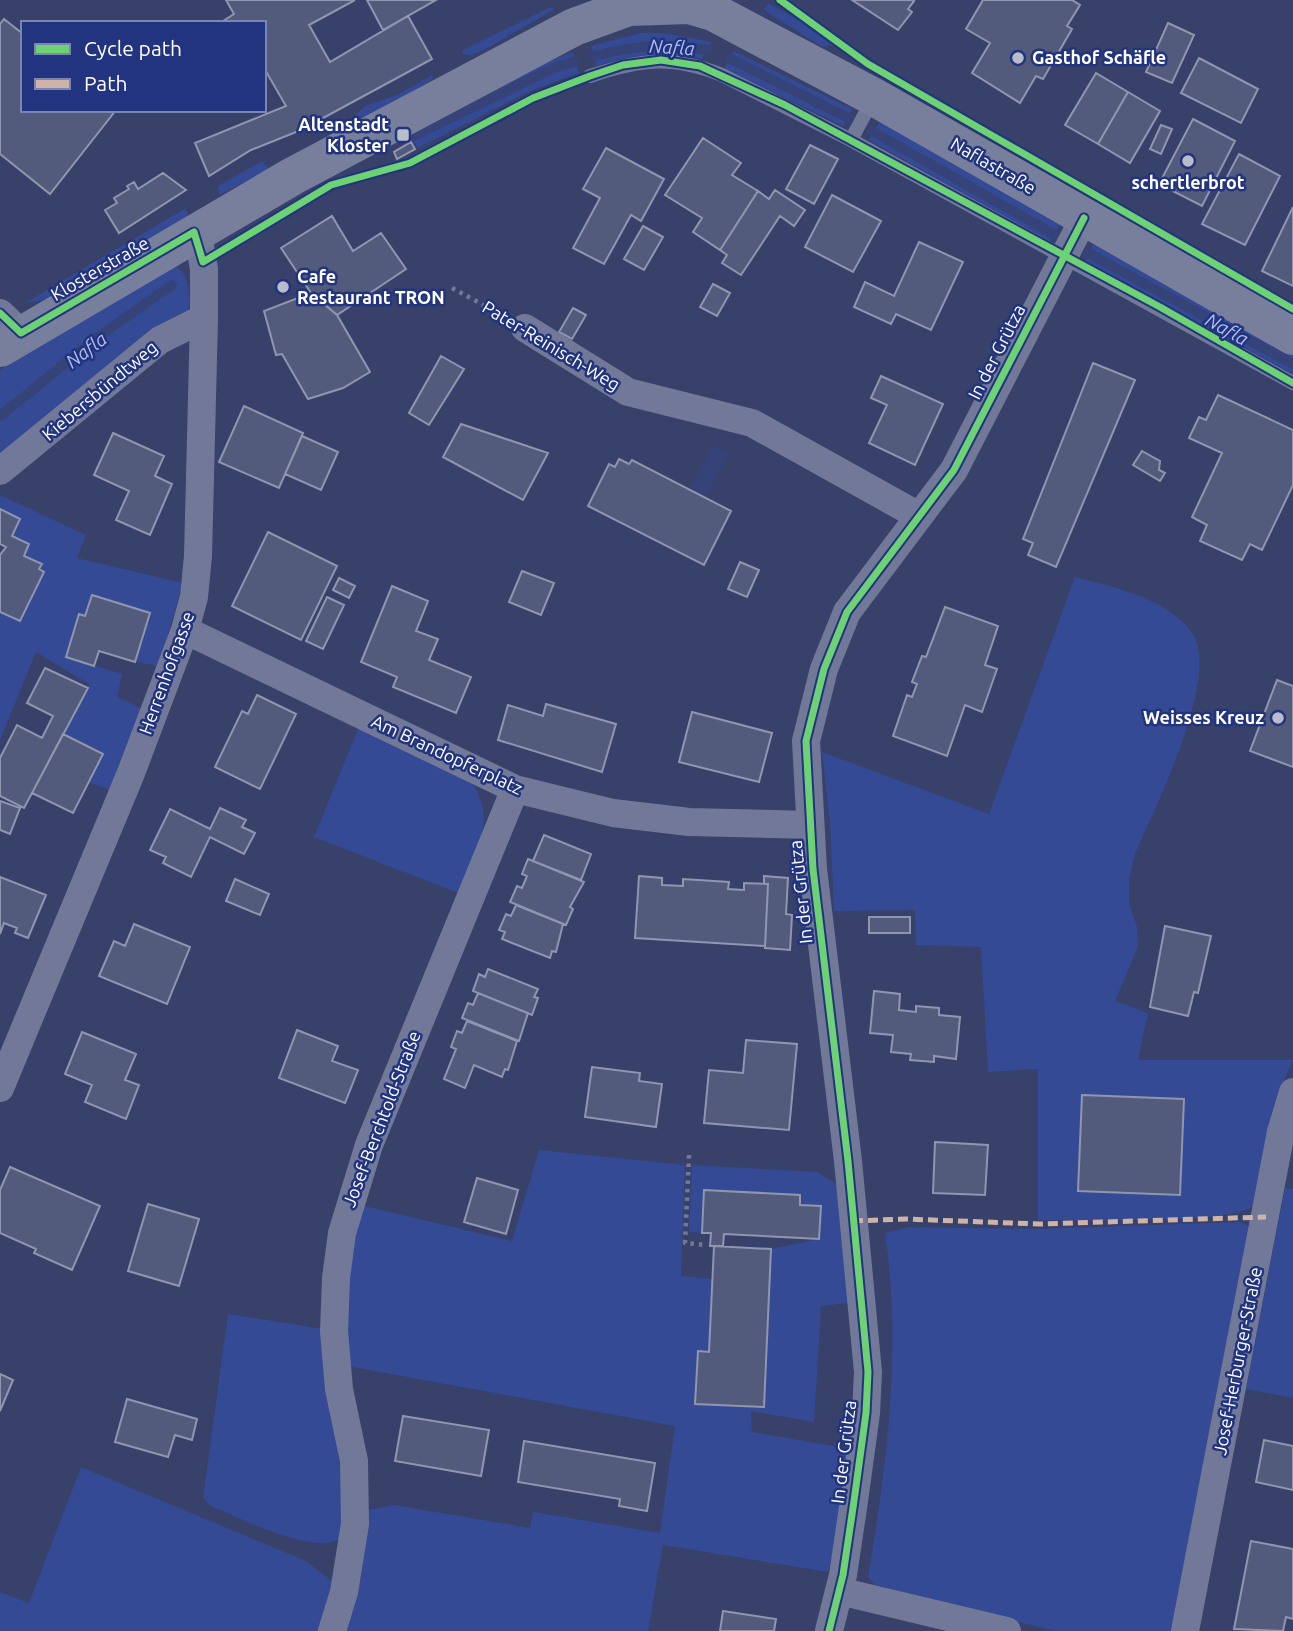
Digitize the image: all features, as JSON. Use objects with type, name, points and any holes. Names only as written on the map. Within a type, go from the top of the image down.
[{"type":"main road","name":"Naflastraße","points":[[689,2],[739,24],[874,97],[1293,337]]},
{"type":"main road","name":"Klosterstraße","points":[[7,331],[194,232],[349,145],[574,27],[629,7],[689,2]]},
{"type":"street","name":"In der Grütza","points":[[829,1631],[839,1591],[866,1413],[868,1372],[848,1161],[810,825],[806,741],[824,669],[847,612],[954,470],[1084,218]]},
{"type":"street","name":"Herrenhofgasse","points":[[0,1088],[131,773],[185,630],[197,580],[204,269],[200,246],[194,232]]},
{"type":"street","name":"Kiebersbündtweg","points":[[0,471],[160,340],[204,318]]},
{"type":"street","name":"Pater-Reinisch-Weg","points":[[525,328],[628,392],[752,422],[919,516]]},
{"type":"street","name":"Am Brandopferplatz","points":[[185,630],[515,789],[612,813],[689,822],[810,825]]},
{"type":"street","name":"Josef-Berchtold-Straße","points":[[332,1631],[344,1592],[355,1524],[354,1461],[340,1389],[334,1331],[342,1233],[369,1145],[515,789]]},
{"type":"street","name":"Josef-Herburger-Straße","points":[[1185,1631],[1282,1132],[1293,1092]]},
{"type":"street","points":[[839,1591],[1007,1631]]},
{"type":"lane","points":[[590,76],[642,61],[662,60],[700,66],[852,140],[1293,383]]},
{"type":"lane","points":[[852,140],[874,97]]},
{"type":"path","points":[[688,1154],[685,1243],[706,1245]]},
{"type":"shaded area","points":[[768,3],[835,41],[834,44],[823,47],[771,15],[764,9]]},
{"type":"shaded area","points":[[551,7],[555,9],[482,51],[471,55],[462,54],[463,50]]},
{"type":"shaded area","points":[[641,33],[663,33],[712,42],[702,59],[649,55],[597,66],[591,46]]},
{"type":"shaded area","points":[[734,51],[852,109],[843,126],[724,68]]},
{"type":"shaded area","points":[[573,52],[579,73],[532,90],[418,148],[407,131],[510,77]]},
{"type":"shaded area","points":[[432,75],[433,79],[368,117],[354,116],[365,106],[397,95]]},
{"type":"shaded area","points":[[880,121],[1061,223],[1050,242],[869,140]]},
{"type":"shaded area","points":[[262,161],[270,170],[219,195],[218,186]]},
{"type":"shaded area","points":[[186,208],[188,216],[44,300],[25,303]]},
{"type":"shaded area","points":[[1094,243],[1293,353],[1293,374],[1085,261]]},
{"type":"shaded area","points":[[174,265],[184,274],[186,280],[189,292],[188,312],[0,461],[0,370],[32,346]]},
{"type":"shaded area","points":[[713,445],[729,452],[707,496],[691,488]]},
{"type":"shaded area","points":[[0,495],[86,535],[77,558],[183,583],[159,666],[135,662],[150,613],[92,595],[85,616],[79,615],[66,657],[122,674],[117,697],[143,709],[112,791],[89,782],[103,754],[63,734],[89,684],[36,652],[0,740],[0,612],[20,621],[44,572],[39,569],[41,564],[24,556],[29,543],[12,536],[20,519],[0,509]]},
{"type":"shaded area","points":[[1075,577],[1139,596],[1169,611],[1192,633],[1199,653],[1198,679],[1182,743],[1135,854],[1129,880],[1129,903],[1137,927],[1138,947],[1115,1001],[1148,1013],[1138,1060],[1293,1060],[1277,1096],[1253,1206],[1238,1212],[1185,1219],[1038,1220],[1038,1069],[988,1072],[981,947],[916,945],[915,910],[834,911],[830,822],[822,752],[989,814]]},
{"type":"shaded area","points":[[359,727],[469,779],[478,794],[483,808],[482,836],[458,893],[314,837]]},
{"type":"shaded area","points":[[539,1150],[685,1165],[681,1276],[712,1279],[709,1352],[698,1351],[695,1404],[764,1407],[771,1249],[819,1239],[821,1206],[800,1205],[800,1195],[705,1190],[702,1233],[689,1232],[692,1165],[817,1172],[839,1186],[850,1303],[821,1306],[814,1422],[751,1411],[752,1432],[840,1447],[846,1453],[841,1511],[828,1572],[663,1545],[648,1631],[341,1631],[368,1510],[394,1505],[530,1528],[533,1512],[660,1533],[675,1426],[347,1366],[345,1280],[360,1205],[512,1241]]},
{"type":"shaded area","points":[[1285,1188],[1293,1189],[1293,1398],[1246,1389]]},
{"type":"shaded area","points":[[1241,1222],[1249,1227],[1171,1631],[1054,1631],[875,1585],[868,1577],[886,1449],[892,1362],[890,1276],[885,1233],[909,1227],[1039,1229]]},
{"type":"shaded area","points":[[228,1314],[323,1329],[341,1479],[341,1538],[329,1543],[295,1539],[211,1506],[203,1498]]},
{"type":"shaded area","points":[[81,1467],[306,1561],[333,1582],[321,1631],[0,1631],[0,1592],[29,1603]]},
{"type":"building","points":[[226,0],[355,0],[309,25],[330,62],[408,16],[432,59],[301,130],[251,150],[209,176],[195,143],[286,106],[266,71],[266,21],[223,21],[234,14]]},
{"type":"building","points":[[367,0],[436,0],[383,30]]},
{"type":"building","points":[[852,0],[914,1],[908,9],[912,12],[898,30]]},
{"type":"building","name":"Gasthof Schäfle","points":[[983,0],[1072,0],[1080,5],[1067,26],[1072,29],[1043,79],[1036,76],[1020,103],[972,73],[990,43],[966,29]]},
{"type":"building","points":[[4,19],[21,32],[21,112],[114,112],[50,194],[0,154],[0,24]]},
{"type":"building","points":[[1168,23],[1194,35],[1172,83],[1146,72]]},
{"type":"building","points":[[1199,58],[1258,89],[1241,123],[1181,93]]},
{"type":"building","points":[[1096,73],[1128,92],[1098,144],[1065,125]]},
{"type":"building","points":[[1128,92],[1160,111],[1130,163],[1098,144]]},
{"type":"building","points":[[1193,119],[1235,141],[1202,206],[1159,184]]},
{"type":"building","points":[[1161,125],[1172,129],[1161,154],[1150,149]]},
{"type":"building","points":[[703,138],[741,163],[732,175],[758,191],[720,250],[693,232],[702,218],[665,195]]},
{"type":"building","points":[[411,142],[415,149],[397,159],[394,152]]},
{"type":"building","points":[[810,145],[838,159],[814,204],[786,189]]},
{"type":"building","points":[[606,148],[664,179],[641,221],[631,215],[604,264],[573,248],[600,198],[583,189]]},
{"type":"building","points":[[1239,154],[1280,176],[1245,245],[1202,224]]},
{"type":"building","points":[[163,173],[186,190],[119,233],[105,210],[117,203],[114,198],[129,189],[127,186],[134,182],[138,189]]},
{"type":"building","points":[[775,190],[805,210],[794,226],[780,216],[741,275],[722,263],[727,255],[720,250],[758,191],[769,199]]},
{"type":"building","points":[[832,195],[881,221],[853,272],[805,247]]},
{"type":"building","points":[[1293,207],[1293,286],[1262,271]]},
{"type":"building","points":[[332,216],[353,251],[381,233],[406,269],[337,315],[311,293],[281,248]]},
{"type":"building","points":[[643,226],[663,237],[644,270],[624,259]]},
{"type":"building","points":[[919,242],[963,262],[931,330],[896,314],[891,324],[854,307],[865,282],[894,296]]},
{"type":"building","points":[[713,284],[730,293],[717,316],[700,307]]},
{"type":"building","points":[[311,293],[337,315],[370,372],[343,388],[308,399],[282,354],[276,355],[264,311]]},
{"type":"building","points":[[573,308],[586,315],[572,339],[559,332]]},
{"type":"building","points":[[441,356],[464,369],[429,425],[409,413]]},
{"type":"building","points":[[1093,363],[1135,380],[1056,567],[1028,555],[1033,543],[1023,539]]},
{"type":"building","points":[[881,376],[943,404],[915,465],[869,443],[887,405],[871,398]]},
{"type":"building","points":[[1218,395],[1293,430],[1293,485],[1262,550],[1250,544],[1242,560],[1200,541],[1207,525],[1192,517],[1222,453],[1189,438],[1199,417],[1206,420]]},
{"type":"building","points":[[244,406],[303,433],[279,488],[219,462]]},
{"type":"building","points":[[461,424],[548,453],[523,500],[443,457]]},
{"type":"building","points":[[113,433],[164,456],[155,476],[172,484],[150,535],[116,520],[129,491],[94,475]]},
{"type":"building","points":[[302,436],[338,452],[321,490],[285,474]]},
{"type":"building","points":[[1142,451],[1160,461],[1159,470],[1165,473],[1160,481],[1133,465]]},
{"type":"building","points":[[619,459],[629,464],[632,460],[731,511],[704,565],[588,506],[609,464],[615,467]]},
{"type":"building","points":[[0,509],[20,519],[12,536],[29,544],[24,556],[42,564],[39,569],[44,572],[20,621],[0,612],[0,555],[6,547],[0,544]]},
{"type":"building","points":[[268,532],[337,566],[301,640],[232,606]]},
{"type":"building","points":[[740,562],[759,570],[747,597],[728,589]]},
{"type":"building","points":[[522,571],[554,583],[541,615],[509,602]]},
{"type":"building","points":[[339,578],[355,586],[349,598],[333,590]]},
{"type":"building","points":[[392,586],[428,601],[416,631],[438,639],[429,660],[471,677],[456,713],[393,687],[397,677],[361,662]]},
{"type":"building","points":[[92,595],[150,613],[135,662],[99,651],[94,666],[66,657],[79,614],[85,616]]},
{"type":"building","points":[[327,597],[344,605],[323,649],[306,641]]},
{"type":"building","points":[[945,607],[998,626],[985,665],[997,669],[982,712],[965,705],[947,756],[893,736],[907,695],[912,697],[917,684],[912,682],[922,656],[926,657]]},
{"type":"building","points":[[45,668],[88,688],[24,808],[0,796],[0,758],[17,725],[42,738],[53,716],[27,703]]},
{"type":"building","name":"Weisses Kreuz","points":[[1277,680],[1293,686],[1293,767],[1250,751]]},
{"type":"building","points":[[257,695],[296,714],[260,789],[215,767],[242,711],[248,714]]},
{"type":"building","points":[[546,704],[616,724],[602,772],[498,740],[508,705],[543,716]]},
{"type":"building","points":[[692,712],[772,733],[759,782],[679,762]]},
{"type":"building","points":[[63,734],[103,754],[73,813],[32,793]]},
{"type":"building","points":[[0,801],[20,808],[10,834],[0,830]]},
{"type":"building","points":[[220,808],[246,820],[242,827],[255,833],[244,854],[210,837],[191,877],[163,863],[166,857],[150,850],[170,809],[210,829]]},
{"type":"building","points":[[544,835],[591,854],[581,880],[533,861]]},
{"type":"building","points":[[528,859],[584,882],[570,907],[573,909],[566,925],[510,902],[517,886],[522,888],[527,876],[522,874]]},
{"type":"building","points":[[639,876],[662,878],[662,885],[683,886],[683,879],[729,882],[728,889],[744,890],[744,883],[768,884],[765,946],[635,938]]},
{"type":"building","points":[[764,876],[788,878],[786,914],[792,915],[790,950],[765,948],[768,884],[764,884]]},
{"type":"building","points":[[0,877],[46,895],[28,938],[15,933],[17,928],[4,923],[0,934]]},
{"type":"building","points":[[235,879],[269,894],[260,915],[226,901]]},
{"type":"building","points":[[516,905],[563,924],[556,952],[552,951],[550,958],[502,939],[505,932],[499,930],[506,914],[511,916]]},
{"type":"building","points":[[869,917],[910,917],[910,933],[869,933]]},
{"type":"building","points":[[134,924],[190,947],[167,1004],[99,976],[114,941],[125,946]]},
{"type":"building","points":[[1165,926],[1211,936],[1198,993],[1194,992],[1188,1016],[1150,1007]]},
{"type":"building","points":[[488,969],[538,989],[532,1015],[473,991],[479,974],[485,977]]},
{"type":"building","points":[[874,991],[900,994],[899,1010],[916,1012],[916,1006],[939,1008],[939,1015],[960,1017],[956,1059],[934,1056],[934,1062],[910,1060],[911,1054],[891,1052],[893,1035],[870,1033]]},
{"type":"building","points":[[478,993],[528,1013],[519,1041],[462,1018],[468,1003],[473,1005]]},
{"type":"building","points":[[467,1021],[517,1041],[508,1070],[505,1069],[502,1077],[474,1065],[465,1088],[444,1079],[456,1049],[451,1047],[457,1031],[462,1033]]},
{"type":"building","points":[[297,1030],[338,1046],[332,1061],[358,1070],[345,1103],[279,1078]]},
{"type":"building","points":[[82,1032],[136,1054],[125,1080],[139,1085],[126,1119],[85,1102],[92,1085],[65,1074]]},
{"type":"building","points":[[746,1040],[797,1044],[789,1130],[704,1123],[709,1070],[743,1073]]},
{"type":"building","points":[[592,1067],[640,1073],[639,1081],[662,1084],[656,1127],[585,1117]]},
{"type":"building","points":[[1082,1095],[1184,1099],[1180,1195],[1078,1191]]},
{"type":"building","points":[[935,1142],[988,1145],[985,1195],[933,1193]]},
{"type":"building","points":[[10,1167],[100,1206],[72,1270],[34,1253],[36,1249],[0,1233],[0,1190]]},
{"type":"building","points":[[477,1178],[518,1190],[506,1234],[464,1222]]},
{"type":"building","points":[[704,1190],[800,1195],[800,1205],[821,1206],[819,1239],[724,1234],[723,1246],[710,1246],[711,1233],[702,1233]]},
{"type":"building","points":[[148,1204],[199,1219],[179,1286],[128,1271]]},
{"type":"building","points":[[714,1246],[771,1249],[764,1407],[695,1404],[698,1351],[709,1352]]},
{"type":"building","points":[[0,1374],[13,1380],[0,1411]]},
{"type":"building","points":[[127,1399],[197,1419],[192,1440],[175,1435],[168,1457],[115,1442]]},
{"type":"building","points":[[403,1416],[489,1430],[481,1476],[395,1461]]},
{"type":"building","points":[[1264,1440],[1293,1446],[1293,1490],[1256,1482]]},
{"type":"building","points":[[524,1441],[655,1463],[647,1511],[619,1506],[620,1499],[518,1482]]},
{"type":"building","points":[[1251,1541],[1293,1549],[1293,1619],[1286,1617],[1283,1631],[1234,1629]]},
{"type":"building","points":[[723,1611],[776,1619],[774,1631],[720,1631]]},
{"type":"waterway","name":"Nafla","points":[[594,56],[651,46],[708,50]]},
{"type":"waterway","name":"Nafla","points":[[729,58],[848,118]]},
{"type":"waterway","name":"Nafla","points":[[411,137],[556,67],[574,62]]},
{"type":"waterway","name":"Nafla","points":[[872,131],[1055,235]]},
{"type":"waterway","name":"Nafla","points":[[1088,253],[1293,364]]},
{"type":"waterway","name":"Nafla","points":[[0,416],[99,336],[172,285]]},
{"type":"marked path","points":[[853,1221],[906,1219],[1039,1224],[1266,1217]]},
{"type":"cycle path","points":[[780,0],[868,64],[1293,309]]},
{"type":"cycle path","points":[[0,313],[21,333],[194,232],[203,262],[331,185],[410,163],[533,98],[590,76],[623,65],[661,60],[700,66],[785,105],[1160,307],[1293,383]]},
{"type":"cycle path","points":[[829,1631],[843,1575],[866,1413],[868,1372],[848,1161],[813,869],[806,741],[824,669],[847,612],[954,470],[1084,218]]},
{"type":"place","name":"Gasthof Schäfle","points":[[1018,58]]},
{"type":"place","name":"Altenstadt Kloster","points":[[403,135]]},
{"type":"place","name":"schertlerbrot","points":[[1188,161]]},
{"type":"place","name":"Cafe Restaurant TRON","points":[[283,287]]},
{"type":"place","name":"Weisses Kreuz","points":[[1278,718]]}]
